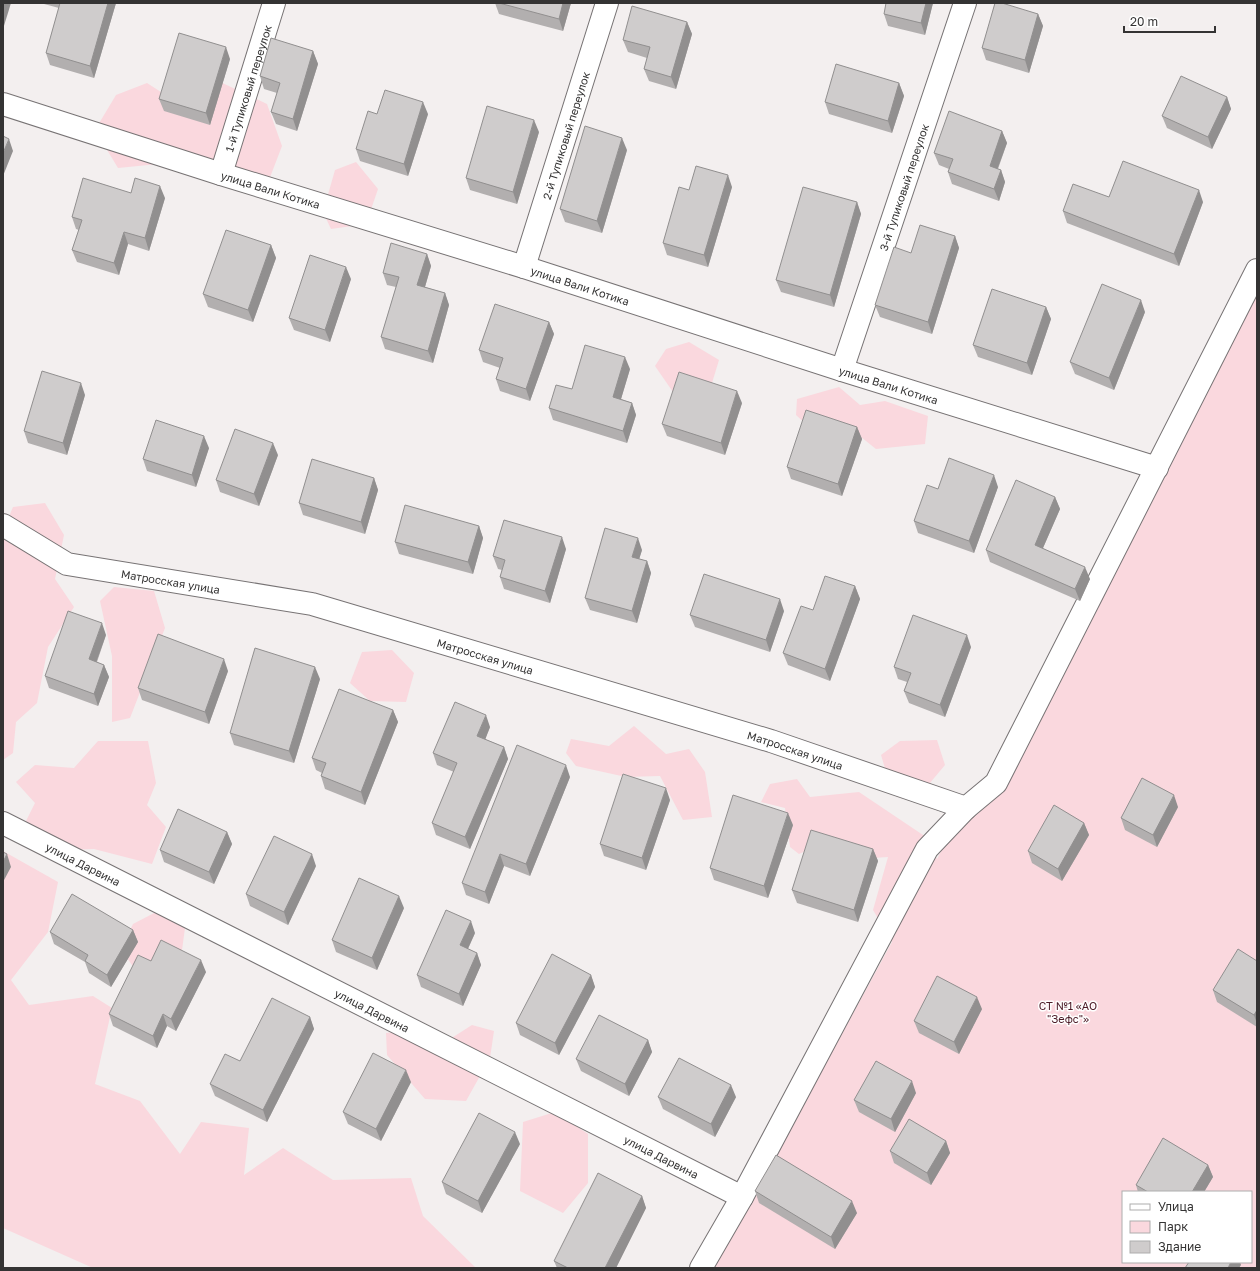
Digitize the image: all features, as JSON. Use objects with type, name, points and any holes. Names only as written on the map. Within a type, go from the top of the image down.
[{"type":"street","name":"1-й Тупиковый переулок","points":[[221,174],[274,3]]},
{"type":"street","name":"2-й Тупиковый переулок","points":[[524,267],[607,3]]},
{"type":"street","name":"3-й Тупиковый переулок","points":[[842,370],[965,3]]},
{"type":"street","name":"улица Вали Котика","points":[[3,104],[221,174],[524,267],[842,370],[1157,468]]},
{"type":"street","points":[[701,1268],[742,1197],[927,849],[966,808],[996,783],[1257,270]]},
{"type":"street","name":"Матросская улица","points":[[3,525],[67,564],[312,604],[771,741],[966,808]]},
{"type":"street","name":"улица Дарвина","points":[[3,823],[742,1197]]},
{"type":"green space","points":[[214,79],[267,104],[282,146],[269,180],[198,160],[118,168],[95,130],[116,95],[147,83],[178,103]]},
{"type":"green space","points":[[356,162],[378,189],[366,224],[331,229],[323,212],[335,170]]},
{"type":"green space","name":"СТ №1 «АО \"Зефс\"»","points":[[1257,295],[1257,1268],[709,1268],[794,1122],[892,942],[873,910],[888,857],[843,860],[829,840],[799,854],[790,847],[785,808],[761,802],[770,784],[797,779],[810,797],[859,792],[926,837],[937,859],[952,830],[1013,771]]},
{"type":"green space","points":[[689,342],[719,360],[712,383],[673,392],[655,366],[666,349]]},
{"type":"green space","points":[[839,387],[860,405],[885,401],[928,416],[925,444],[876,449],[846,425],[820,437],[796,415],[797,399]]},
{"type":"green space","points":[[45,503],[64,535],[55,579],[74,607],[48,647],[37,703],[16,722],[13,753],[3,760],[3,531],[13,507]]},
{"type":"green space","points":[[114,587],[154,591],[165,628],[130,718],[112,722],[112,656],[100,601]]},
{"type":"green space","points":[[392,650],[414,673],[406,702],[370,701],[350,683],[362,652]]},
{"type":"green space","points":[[634,726],[666,754],[689,749],[705,772],[712,817],[683,820],[660,776],[626,777],[576,766],[566,753],[571,739],[609,746]]},
{"type":"green space","points":[[937,740],[945,765],[924,790],[890,785],[881,755],[900,741]]},
{"type":"green space","points":[[98,741],[148,741],[156,783],[147,805],[166,827],[152,864],[94,849],[65,850],[25,823],[35,803],[16,782],[35,765],[74,768]]},
{"type":"green space","points":[[3,851],[58,882],[48,932],[11,980],[29,1005],[93,996],[112,1008],[95,1084],[140,1101],[180,1154],[201,1122],[249,1128],[244,1175],[283,1148],[333,1180],[411,1178],[423,1216],[476,1268],[93,1268],[3,1228]]},
{"type":"green space","points":[[158,911],[185,928],[182,950],[136,971],[121,949],[133,924]]},
{"type":"green space","points":[[472,1025],[494,1031],[490,1058],[466,1101],[425,1099],[387,1055],[386,1033],[404,1031],[436,1048]]},
{"type":"green space","points":[[555,1112],[588,1134],[588,1183],[563,1213],[520,1191],[523,1122]]},
{"type":"building","points":[[60,3],[108,3],[90,66],[46,53]]},
{"type":"building","points":[[499,3],[563,3],[559,19]]},
{"type":"building","points":[[886,3],[926,3],[921,23],[884,14]]},
{"type":"building","points":[[995,3],[1002,3],[1038,14],[1025,60],[982,48]]},
{"type":"building","points":[[632,6],[687,22],[671,77],[644,69],[650,47],[623,40]]},
{"type":"building","points":[[179,33],[226,47],[206,113],[159,99]]},
{"type":"building","points":[[271,38],[313,51],[293,119],[271,112],[280,83],[260,76]]},
{"type":"building","points":[[836,64],[899,83],[888,121],[825,102]]},
{"type":"building","points":[[1181,76],[1227,97],[1208,137],[1162,116]]},
{"type":"building","points":[[385,90],[423,102],[404,164],[356,149],[368,111],[377,114]]},
{"type":"building","points":[[487,106],[534,120],[513,192],[466,178]]},
{"type":"building","points":[[949,111],[1002,131],[990,166],[1001,170],[994,189],[948,172],[953,159],[934,153]]},
{"type":"building","points":[[585,126],[622,138],[597,221],[560,209]]},
{"type":"building","points":[[3,136],[9,139],[3,153]]},
{"type":"building","points":[[1123,161],[1199,190],[1174,254],[1063,211],[1073,184],[1109,197]]},
{"type":"building","points":[[696,166],[728,175],[704,255],[663,243],[679,187],[689,190]]},
{"type":"building","points":[[83,178],[131,193],[135,178],[160,186],[145,238],[124,232],[114,263],[72,250],[82,220],[72,217]]},
{"type":"building","points":[[803,187],[857,202],[830,295],[776,280]]},
{"type":"building","points":[[920,225],[955,236],[928,322],[875,305],[894,247],[911,253]]},
{"type":"building","points":[[226,230],[271,245],[248,310],[203,294]]},
{"type":"building","points":[[391,243],[427,254],[417,285],[445,293],[428,351],[381,337],[399,277],[383,273]]},
{"type":"building","points":[[310,255],[346,267],[325,330],[289,318]]},
{"type":"building","points":[[1102,284],[1141,300],[1109,378],[1070,362]]},
{"type":"building","points":[[992,289],[1046,307],[1027,363],[973,345]]},
{"type":"building","points":[[495,304],[549,322],[526,389],[496,379],[503,358],[479,350]]},
{"type":"building","points":[[585,345],[625,357],[613,397],[632,403],[623,431],[549,408],[556,385],[572,389]]},
{"type":"building","points":[[42,371],[81,383],[63,443],[24,431]]},
{"type":"building","points":[[679,372],[737,391],[721,443],[662,424]]},
{"type":"building","points":[[806,410],[857,427],[838,484],[787,467]]},
{"type":"building","points":[[156,420],[204,436],[192,475],[143,459]]},
{"type":"building","points":[[235,429],[273,443],[254,494],[216,480]]},
{"type":"building","points":[[949,458],[994,475],[969,541],[914,521],[927,485],[938,489]]},
{"type":"building","points":[[312,459],[374,478],[361,522],[299,503]]},
{"type":"building","points":[[1016,480],[1055,497],[1035,545],[1085,567],[1075,589],[986,550]]},
{"type":"building","points":[[405,505],[479,526],[468,562],[395,542]]},
{"type":"building","points":[[504,520],[562,537],[545,591],[500,577],[505,560],[493,556]]},
{"type":"building","points":[[605,528],[638,538],[632,557],[647,561],[632,611],[585,598]]},
{"type":"building","points":[[704,574],[780,599],[766,640],[690,615]]},
{"type":"building","points":[[825,576],[855,586],[825,669],[783,653],[801,606],[813,610]]},
{"type":"building","points":[[68,611],[102,623],[89,659],[104,665],[94,694],[45,676]]},
{"type":"building","points":[[913,615],[967,635],[940,705],[904,691],[911,673],[894,667]]},
{"type":"building","points":[[158,634],[224,659],[205,712],[138,688]]},
{"type":"building","points":[[255,648],[315,667],[289,751],[230,733]]},
{"type":"building","points":[[339,689],[393,710],[361,792],[321,776],[326,763],[312,758]]},
{"type":"building","points":[[455,702],[486,715],[477,736],[504,747],[465,837],[432,823],[457,763],[433,753]]},
{"type":"building","points":[[517,745],[566,765],[526,864],[500,854],[485,892],[462,883]]},
{"type":"building","points":[[623,774],[666,788],[642,858],[600,844]]},
{"type":"building","points":[[1142,778],[1174,795],[1153,835],[1121,818]]},
{"type":"building","points":[[733,795],[788,813],[764,886],[710,868]]},
{"type":"building","points":[[1054,805],[1084,823],[1058,869],[1028,851]]},
{"type":"building","points":[[178,809],[227,832],[209,872],[160,850]]},
{"type":"building","points":[[811,830],[873,849],[854,910],[792,890]]},
{"type":"building","points":[[274,836],[312,854],[284,912],[246,894]]},
{"type":"building","points":[[3,852],[7,854],[3,862]]},
{"type":"building","points":[[359,878],[399,896],[372,958],[332,940]]},
{"type":"building","points":[[72,894],[133,930],[107,975],[85,961],[88,955],[50,932]]},
{"type":"building","points":[[446,910],[471,921],[460,945],[477,953],[459,994],[417,975]]},
{"type":"building","points":[[161,940],[201,960],[171,1019],[163,1014],[153,1036],[109,1014],[138,955],[151,961]]},
{"type":"building","points":[[1238,949],[1257,961],[1257,1010],[1254,1015],[1213,990]]},
{"type":"building","points":[[552,954],[591,975],[555,1043],[516,1023]]},
{"type":"building","points":[[937,976],[977,997],[954,1042],[914,1021]]},
{"type":"building","points":[[272,998],[310,1017],[263,1110],[210,1084],[225,1054],[240,1061]]},
{"type":"building","points":[[599,1015],[648,1040],[625,1084],[576,1059]]},
{"type":"building","points":[[373,1053],[406,1070],[376,1129],[343,1112]]},
{"type":"building","points":[[679,1058],[731,1085],[711,1124],[658,1097]]},
{"type":"building","points":[[876,1061],[912,1081],[891,1119],[854,1100]]},
{"type":"building","points":[[479,1113],[515,1132],[478,1201],[442,1182]]},
{"type":"building","points":[[909,1119],[946,1141],[927,1173],[890,1151]]},
{"type":"building","points":[[1163,1138],[1208,1165],[1193,1191],[1146,1191],[1136,1185]]},
{"type":"building","points":[[776,1155],[852,1201],[831,1237],[755,1191]]},
{"type":"building","points":[[598,1173],[642,1196],[605,1268],[568,1268],[554,1261]]},
{"type":"building","points":[[1188,1263],[1230,1263],[1228,1268],[1185,1268]]}]
